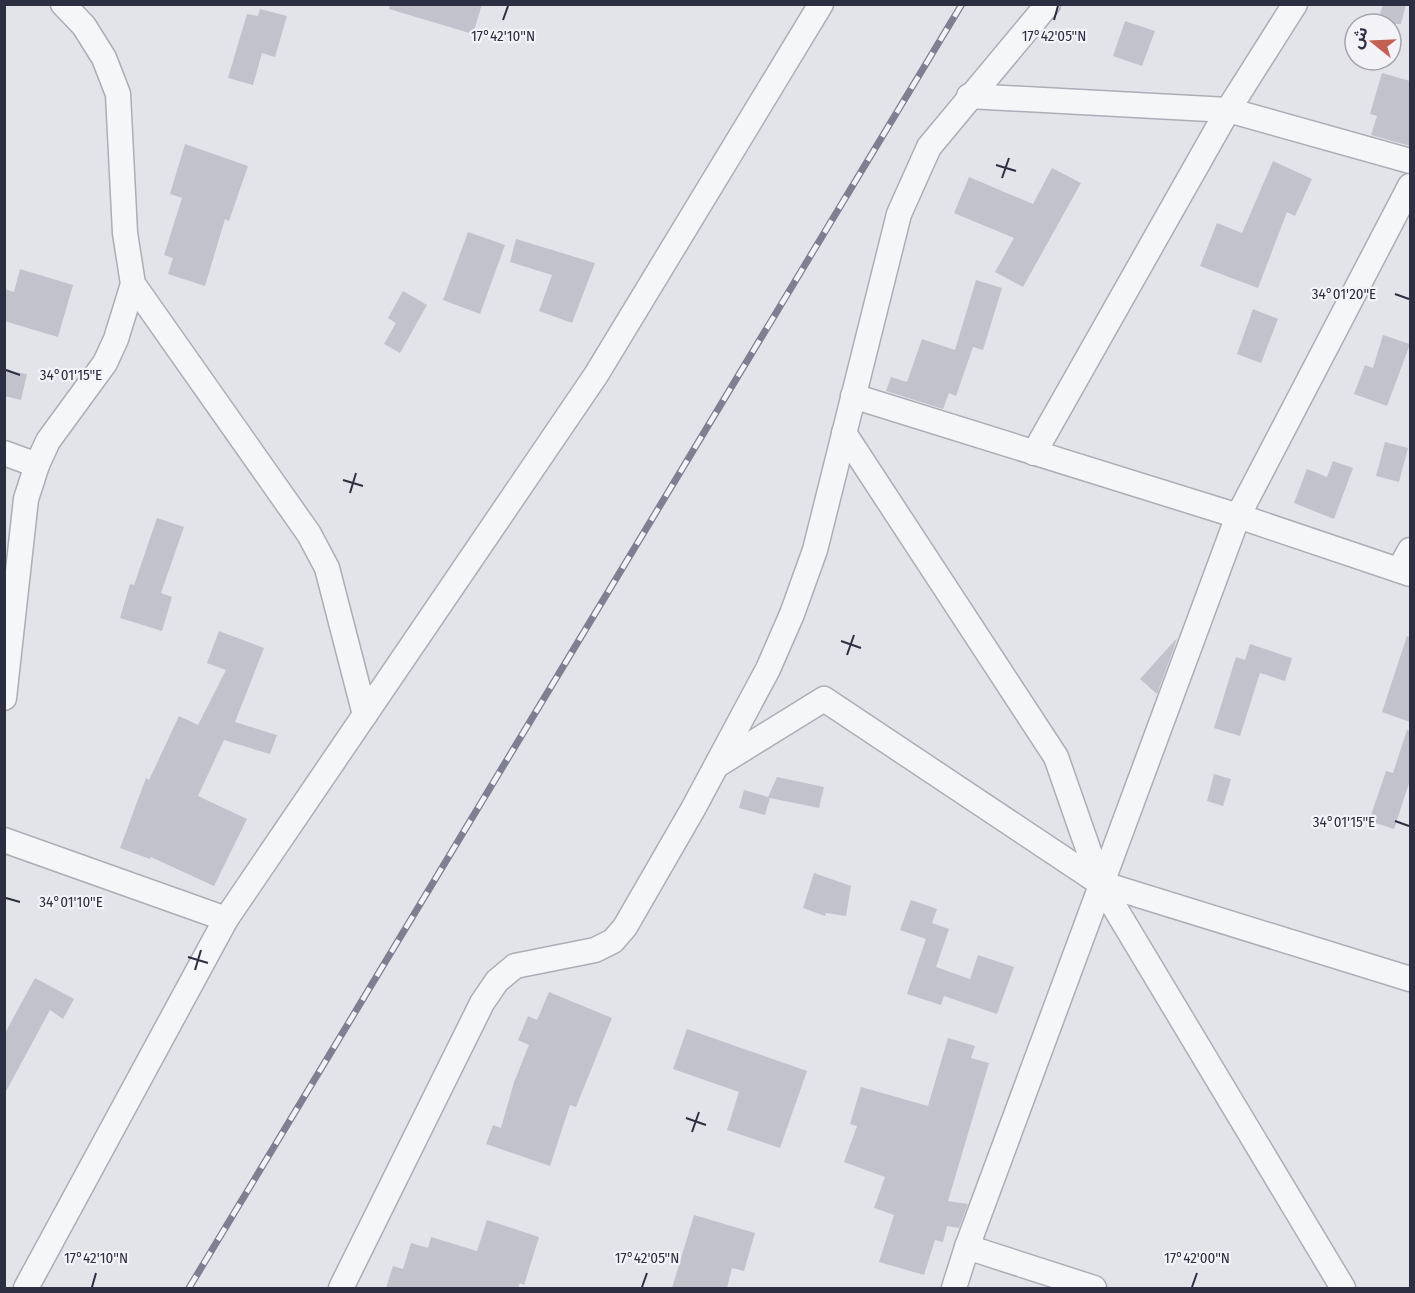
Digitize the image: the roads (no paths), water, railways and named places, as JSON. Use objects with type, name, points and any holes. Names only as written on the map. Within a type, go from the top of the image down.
[{"type":"street","points":[[63,4],[84,26],[105,58],[118,94],[124,233],[133,284],[309,534],[327,568],[365,716]]},
{"type":"street","points":[[341,1288],[482,1002],[497,981],[515,966],[595,950],[613,942],[625,927],[716,766],[768,669],[792,614],[815,550],[899,214],[929,147],[969,96],[1048,4]]},
{"type":"street","points":[[1034,453],[1228,110],[1295,4]]},
{"type":"street","points":[[26,1288],[226,919],[596,375],[817,7]]},
{"type":"street","points":[[969,96],[1228,110],[1410,161]]},
{"type":"street","points":[[954,1288],[1100,884],[1238,516],[1410,186]]},
{"type":"street","points":[[4,698],[26,500],[37,465],[48,441],[105,363],[116,339],[133,284]]},
{"type":"street","points":[[853,396],[1238,516],[1406,565]]},
{"type":"street","points":[[843,433],[1056,757],[1100,884],[1342,1288]]},
{"type":"street","points":[[4,453],[37,465]]},
{"type":"street","points":[[716,766],[824,699],[1100,884],[1410,979]]},
{"type":"street","points":[[4,840],[226,919]]},
{"type":"street","points":[[967,1247],[1094,1288]]},
{"type":"railway","points":[[189,1288],[962,4]]}]
